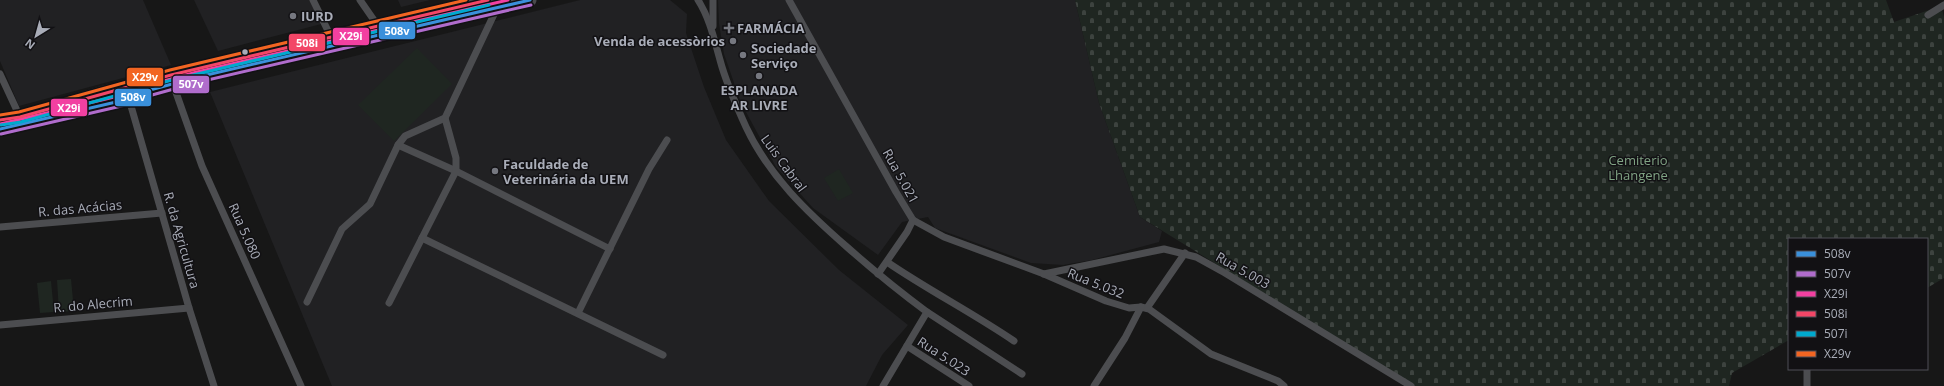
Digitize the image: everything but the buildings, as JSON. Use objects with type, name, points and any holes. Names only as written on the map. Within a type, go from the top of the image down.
[{"type":"highway","points":[[197,73],[247,57],[378,26],[492,4],[530,0]]},
{"type":"highway","points":[[0,120],[492,4]]},
{"type":"highway","points":[[0,129],[129,99],[172,79]]},
{"type":"street","points":[[313,0],[331,37]]},
{"type":"street","points":[[360,0],[378,26]]},
{"type":"street","name":"Luis Cabral","points":[[698,0],[704,10],[714,36],[729,88],[739,113],[756,147],[773,172],[797,201],[816,220],[878,274]]},
{"type":"street","name":"Luis Cabral","points":[[713,0],[712,20],[714,36]]},
{"type":"street","name":"Rua 5.021","points":[[789,0],[913,220],[878,274]]},
{"type":"street","points":[[389,302],[456,171],[456,158],[444,118],[492,4]]},
{"type":"street","points":[[1928,16],[1944,5]]},
{"type":"street","points":[[0,74],[3,88],[20,116]]},
{"type":"street","name":"Rua 5.080","points":[[172,79],[202,166],[301,386]]},
{"type":"street","name":"R. da Agricultura","points":[[129,99],[189,308],[214,386]]},
{"type":"street","points":[[307,302],[342,229],[370,204],[398,145],[405,136],[444,118]]},
{"type":"street","points":[[578,313],[649,169],[667,140]]},
{"type":"street","points":[[398,145],[456,171],[610,248]]},
{"type":"street","name":"R. das Acácias","points":[[0,227],[162,213]]},
{"type":"street","name":"Rua 5.032","points":[[913,220],[944,237],[1044,274],[1106,301],[1128,308],[1144,307]]},
{"type":"street","points":[[422,238],[663,355]]},
{"type":"street","name":"Rua 5.003","points":[[1044,274],[1158,249],[1185,253],[1196,257],[1225,273],[1411,386]]},
{"type":"street","points":[[1094,386],[1144,307],[1185,253]]},
{"type":"street","points":[[887,262],[914,280],[984,320],[1014,341]]},
{"type":"street","points":[[878,274],[927,312],[1022,374]]},
{"type":"street","points":[[1144,307],[1211,354],[1278,381],[1284,386]]},
{"type":"street","name":"R. do Alecrim","points":[[0,325],[189,308]]},
{"type":"street","points":[[883,386],[927,312]]},
{"type":"street","name":"Rua 5.023","points":[[906,346],[969,386]]},
{"type":"street","points":[[1807,370],[1807,386]]},
{"type":"shaded area","points":[[0,0],[143,0],[171,65],[19,106],[0,61]]},
{"type":"shaded area","points":[[194,0],[314,0],[325,23],[218,51]]},
{"type":"shaded area","points":[[398,0],[430,0],[401,7]]},
{"type":"shaded area","name":"Faculdade de Veterinária da UEM","points":[[580,0],[670,0],[687,14],[686,33],[704,87],[726,140],[769,201],[839,270],[908,325],[882,355],[866,386],[332,386],[210,92]]},
{"type":"shaded area","points":[[718,0],[1075,0],[1099,103],[1140,217],[1162,231],[1159,242],[1092,260],[1063,265],[1031,263],[935,228],[928,217],[902,222],[878,255],[813,208],[776,167],[741,103],[724,54],[719,24]]},
{"type":"green space","name":"Cemiterio Lhangene","points":[[1075,0],[1886,0],[1894,22],[1941,6],[1944,17],[1944,278],[1928,287],[1928,238],[1788,238],[1788,341],[1732,373],[1729,386],[1414,386],[1140,217],[1099,103]]},
{"type":"green space","points":[[417,48],[452,84],[394,141],[358,105]]},
{"type":"green space","points":[[839,169],[853,193],[838,201],[824,178]]},
{"type":"green space","points":[[71,279],[74,311],[59,312],[57,280]]},
{"type":"green space","points":[[51,281],[54,312],[40,313],[37,283]]},
{"type":"transit line","name":"X29v","points":[[0,115],[19,112],[170,70],[466,0]]},
{"type":"transit line","name":"508i","points":[[0,120],[20,117],[171,75],[488,0]]},
{"type":"transit line","name":"X29i","points":[[0,124],[127,94],[149,85],[197,72],[508,0]]},
{"type":"transit line","name":"508v","points":[[0,129],[129,99],[150,90],[198,77],[530,0]]},
{"type":"transit line","name":"507i","points":[[1,125],[21,122],[172,80],[489,5]]},
{"type":"transit line","name":"507v","points":[[1,134],[130,104],[152,95],[199,82],[531,5]]},
{"type":"place","name":"IURD","points":[[293,16]]},
{"type":"place","name":"FARMÁCIA","points":[[729,28]]},
{"type":"place","name":"Venda de acessòrios","points":[[733,41]]},
{"type":"place","name":"Sociedade Serviço","points":[[743,55]]},
{"type":"place","name":"ESPLANADA AR LIVRE","points":[[759,76]]},
{"type":"place","name":"Faculdade de Veterinária da UEM","points":[[495,171]]}]
